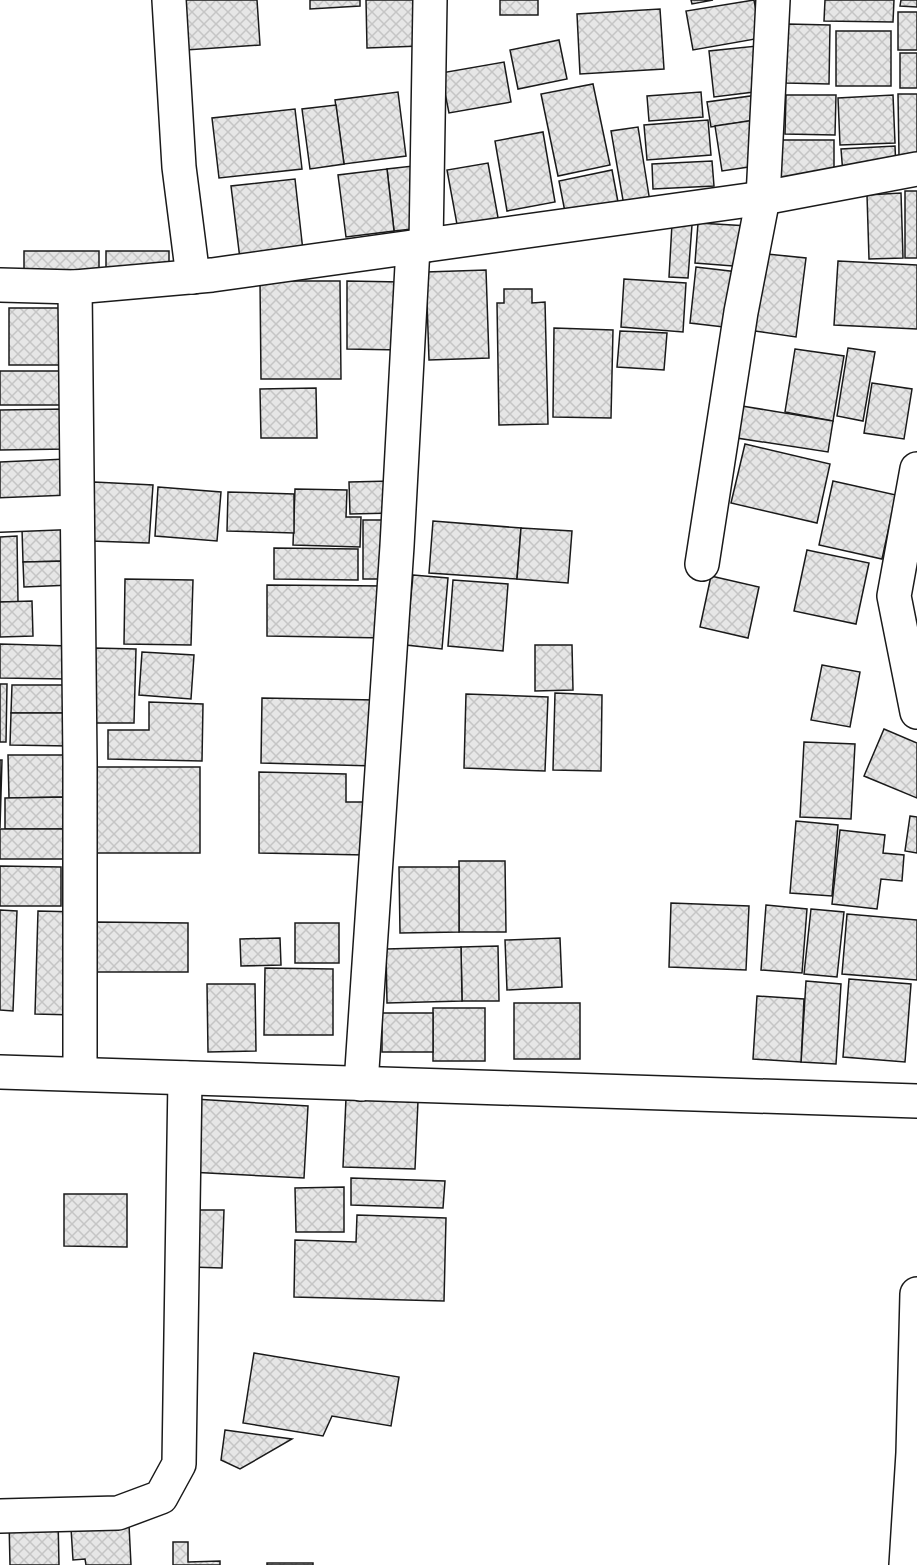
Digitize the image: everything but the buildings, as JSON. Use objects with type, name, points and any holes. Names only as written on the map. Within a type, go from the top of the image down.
[{"type":"street","points":[[169,0],[179,167],[193,277]]},
{"type":"street","points":[[361,1084],[419,246],[430,0]]},
{"type":"street","points":[[702,564],[741,312],[763,198],[773,0]]},
{"type":"street","points":[[0,285],[75,287],[193,277],[763,198],[917,169]]},
{"type":"street","points":[[75,287],[80,762],[80,1073]]},
{"type":"street","points":[[917,469],[894,596],[917,712]]},
{"type":"street","points":[[0,515],[77,512]]},
{"type":"street","points":[[0,1072],[917,1101]]},
{"type":"street","points":[[0,1516],[118,1513],[162,1497],[179,1464],[185,1078]]},
{"type":"street","points":[[906,1565],[915,1453],[917,1294]]}]
